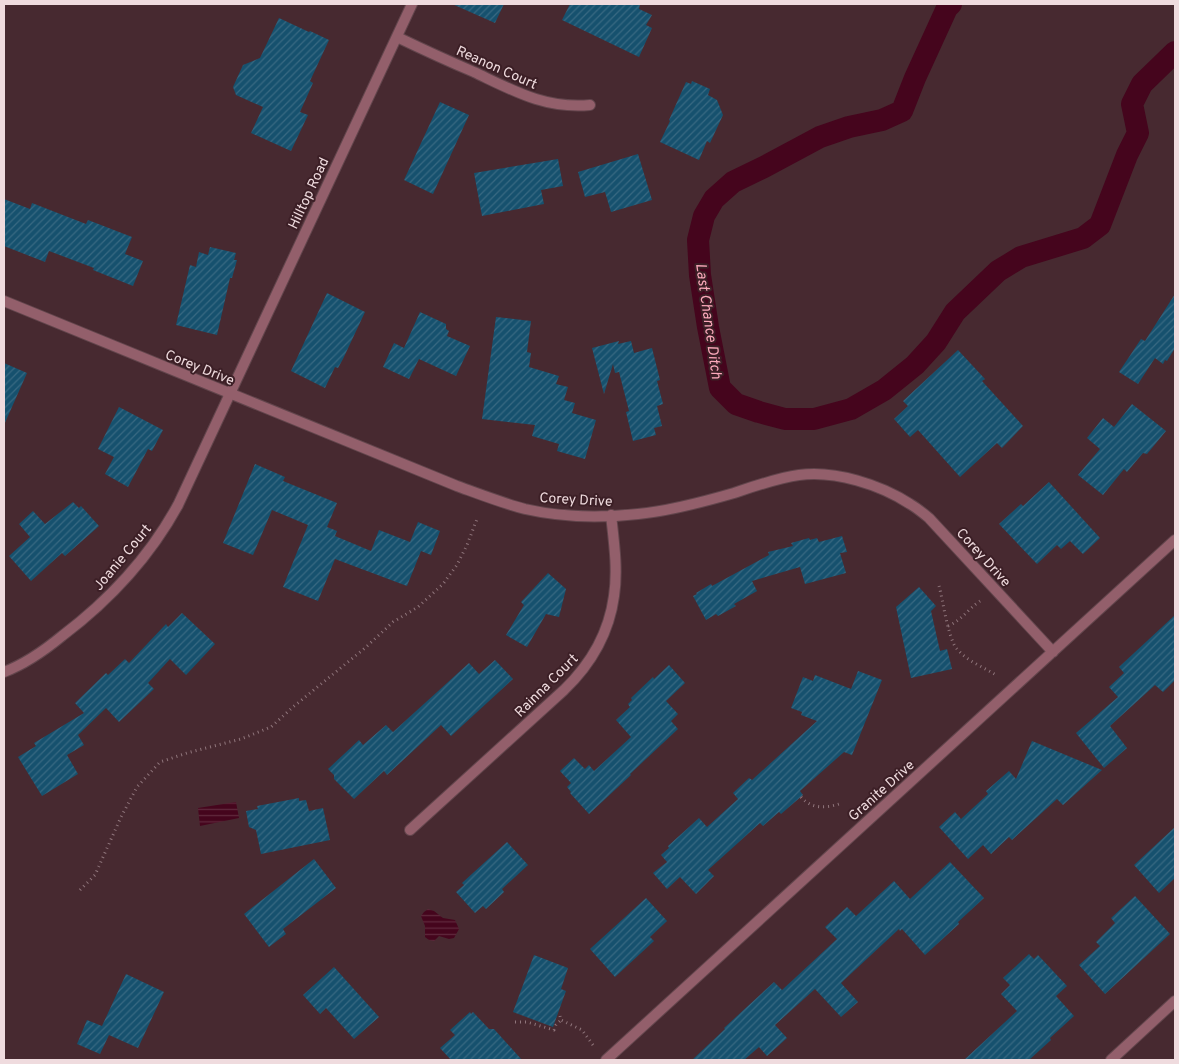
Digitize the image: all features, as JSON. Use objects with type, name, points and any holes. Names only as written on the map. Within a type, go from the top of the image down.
[{"type":"street","name":"Hilltop Road","points":[[229,394],[412,4]]},
{"type":"street","name":"Reanon Court","points":[[397,37],[523,95],[555,104],[590,105]]},
{"type":"street","name":"Corey Drive","points":[[4,301],[439,478],[494,499],[550,514],[576,516],[638,514],[695,504],[772,481],[800,475],[825,474],[870,484],[910,504],[929,518],[1053,652]]},
{"type":"street","name":"Joanie Court","points":[[4,672],[34,656],[71,630],[111,594],[145,556],[159,538],[178,505],[229,394]]},
{"type":"street","name":"Rainna Court","points":[[410,830],[578,677],[590,660],[602,638],[614,596],[615,549],[610,515]]},
{"type":"street","name":"Granite Drive","points":[[606,1060],[1175,540]]},
{"type":"street","points":[[1111,1060],[1175,1001]]},
{"type":"path","points":[[80,890],[95,875],[121,817],[137,787],[160,762],[241,739],[271,727],[393,622],[418,607],[443,584],[457,565],[477,518]]},
{"type":"path","points":[[939,586],[951,640],[956,649],[969,660],[996,675]]},
{"type":"path","points":[[948,626],[958,621],[970,608],[980,601]]},
{"type":"path","points":[[801,797],[804,801],[818,807],[829,808],[842,803]]},
{"type":"path","points":[[515,1022],[527,1022],[554,1030],[560,1018],[582,1030],[593,1045]]},
{"type":"shaded area","points":[[236,802],[239,818],[200,826],[198,808]]},
{"type":"shaded area","points":[[428,909],[443,918],[455,920],[459,929],[454,938],[449,939],[439,936],[434,941],[425,937],[425,926],[421,916]]},
{"type":"building","points":[[452,4],[504,4],[495,23]]},
{"type":"building","points":[[570,4],[640,4],[639,9],[652,15],[646,25],[652,28],[639,57],[562,20]]},
{"type":"building","points":[[279,18],[329,40],[310,81],[313,83],[300,112],[308,115],[291,151],[251,133],[263,107],[236,95],[233,87],[243,65],[260,58]]},
{"type":"building","points":[[692,81],[710,89],[708,95],[717,100],[723,115],[710,143],[707,141],[699,160],[660,142],[686,82],[691,84]]},
{"type":"building","points":[[440,102],[469,115],[433,194],[404,180]]},
{"type":"building","points":[[638,154],[652,200],[611,212],[605,192],[585,197],[578,172]]},
{"type":"building","points":[[558,159],[563,186],[541,190],[544,204],[482,216],[474,173]]},
{"type":"building","points":[[4,199],[30,209],[32,203],[86,224],[88,220],[132,237],[125,254],[143,261],[133,286],[93,270],[94,268],[49,251],[45,262],[4,246]]},
{"type":"building","points":[[210,247],[236,253],[234,260],[237,260],[232,278],[230,278],[217,335],[176,325],[190,265],[196,267],[199,252],[208,255]]},
{"type":"building","points":[[327,293],[365,312],[343,359],[338,368],[335,367],[325,388],[291,371]]},
{"type":"building","points":[[1175,294],[1175,348],[1163,364],[1155,358],[1138,384],[1119,372],[1141,339],[1145,341]]},
{"type":"building","points":[[420,312],[446,324],[446,329],[449,331],[447,336],[470,346],[456,376],[419,359],[409,379],[383,367],[394,343],[404,348]]},
{"type":"building","points":[[496,317],[531,321],[527,352],[531,353],[529,367],[559,376],[556,384],[568,387],[564,400],[575,403],[572,413],[596,420],[585,459],[557,451],[559,444],[532,436],[535,425],[482,419]]},
{"type":"building","points":[[619,341],[618,344],[631,341],[634,353],[652,348],[660,380],[657,381],[663,404],[657,406],[662,426],[654,428],[656,435],[633,441],[626,412],[629,411],[619,372],[615,373],[613,364],[604,394],[592,348]]},
{"type":"building","points":[[958,350],[985,379],[982,381],[1023,426],[1002,448],[997,443],[960,477],[918,430],[910,437],[894,419],[908,406],[903,401]]},
{"type":"building","points":[[4,363],[27,373],[4,425]]},
{"type":"building","points":[[1132,404],[1166,431],[1147,454],[1143,453],[1127,472],[1124,469],[1103,495],[1078,475],[1100,449],[1087,438],[1103,418],[1114,427]]},
{"type":"building","points":[[119,407],[163,430],[152,451],[148,449],[128,487],[105,474],[114,457],[98,449]]},
{"type":"building","points":[[255,464],[285,477],[283,481],[337,503],[327,527],[337,531],[335,536],[371,551],[379,530],[410,542],[418,522],[440,531],[431,555],[421,551],[407,586],[335,559],[318,601],[283,587],[308,525],[272,510],[253,555],[223,543]]},
{"type":"building","points":[[1049,482],[1100,538],[1083,554],[1070,541],[1061,549],[1057,545],[1037,564],[999,524],[1021,504],[1023,506]]},
{"type":"building","points":[[73,502],[79,508],[81,506],[99,526],[65,556],[62,553],[31,581],[9,556],[30,537],[19,524],[33,511],[45,524]]},
{"type":"building","points":[[842,536],[847,552],[840,553],[846,573],[805,584],[800,567],[752,581],[757,591],[734,604],[736,606],[706,620],[693,596],[711,584],[712,586],[769,555],[768,552],[793,546],[791,543],[809,538],[810,540],[817,538],[819,542]]},
{"type":"building","points":[[548,573],[566,589],[559,617],[546,614],[527,647],[506,635],[524,605],[521,602]]},
{"type":"building","points":[[919,587],[936,606],[931,611],[940,651],[947,649],[952,669],[911,678],[896,607]]},
{"type":"building","points":[[182,613],[215,644],[186,675],[170,659],[148,683],[154,689],[119,722],[106,708],[78,735],[84,745],[67,755],[78,774],[42,796],[18,757],[36,746],[34,743],[84,713],[75,703],[106,673],[108,675],[125,659],[129,663],[166,624],[168,627]]},
{"type":"building","points":[[1175,615],[1175,680],[1163,692],[1155,685],[1110,726],[1127,748],[1104,768],[1076,733],[1118,697],[1109,687],[1124,673],[1119,667]]},
{"type":"building","points":[[495,660],[513,679],[451,736],[441,725],[387,775],[384,771],[354,799],[334,779],[334,775],[328,769],[359,740],[363,745],[386,725],[393,732],[469,663],[479,674]]},
{"type":"building","points":[[669,665],[685,683],[666,701],[678,714],[671,721],[678,729],[589,814],[570,793],[567,787],[571,783],[560,771],[574,758],[585,769],[589,765],[594,771],[631,737],[616,720],[630,707],[628,704],[632,700],[631,698]]},
{"type":"building","points":[[858,671],[882,680],[852,755],[844,752],[800,791],[803,795],[781,814],[779,812],[763,826],[760,823],[708,870],[714,876],[696,894],[680,877],[667,889],[653,873],[667,862],[661,855],[669,848],[668,846],[699,818],[707,827],[738,799],[733,793],[749,778],[752,780],[817,721],[801,715],[802,712],[791,708],[803,677],[813,681],[815,675],[851,689]]},
{"type":"building","points":[[1032,741],[1102,770],[1063,805],[1057,799],[1012,840],[1009,837],[991,854],[983,845],[968,859],[939,827],[955,812],[961,819],[988,794],[986,791],[1009,771],[1016,779]]},
{"type":"building","points":[[299,798],[299,801],[306,800],[309,811],[323,808],[330,840],[261,854],[256,830],[249,827],[246,811],[258,809],[257,806]]},
{"type":"building","points":[[1175,827],[1175,878],[1159,893],[1134,865]]},
{"type":"building","points":[[507,842],[528,865],[502,889],[504,892],[486,909],[483,906],[475,913],[456,892],[464,885],[462,883]]},
{"type":"building","points":[[314,859],[336,888],[283,929],[286,934],[269,947],[244,914]]},
{"type":"building","points":[[950,862],[984,898],[925,955],[902,929],[900,931],[899,929],[841,983],[858,1002],[841,1017],[815,989],[775,1025],[787,1038],[767,1056],[759,1047],[744,1060],[692,1060],[774,982],[782,990],[837,939],[825,927],[847,907],[856,916],[894,881],[910,899]]},
{"type":"building","points":[[1135,896],[1170,934],[1105,994],[1079,965],[1100,946],[1096,942],[1115,923],[1111,918]]},
{"type":"building","points":[[646,898],[667,921],[650,937],[654,941],[615,977],[590,949]]},
{"type":"building","points":[[1029,954],[1034,959],[1038,955],[1067,986],[1056,996],[1074,1016],[1029,1060],[964,1060],[1017,1011],[1001,994],[1010,985],[1003,978]]},
{"type":"building","points":[[534,955],[568,968],[561,989],[566,991],[553,1027],[513,1012]]},
{"type":"building","points":[[334,967],[379,1017],[354,1039],[326,1008],[320,1014],[303,995]]},
{"type":"building","points":[[126,974],[164,992],[138,1048],[109,1035],[100,1054],[77,1044],[87,1020],[102,1026]]},
{"type":"building","points":[[470,1012],[471,1014],[473,1012],[489,1029],[494,1029],[522,1060],[451,1060],[440,1048],[455,1035],[450,1030]]},
{"type":"waterway","name":"Last Chance Ditch","points":[[951,4],[947,8],[902,111],[882,120],[849,127],[820,137],[733,182],[714,199],[704,216],[698,240],[700,275],[708,327],[720,388],[736,404],[785,419],[814,419],[851,409],[884,390],[915,365],[936,342],[955,312],[998,271],[1021,257],[1083,238],[1100,225],[1127,155],[1138,133],[1132,104],[1142,84],[1175,52]]}]
